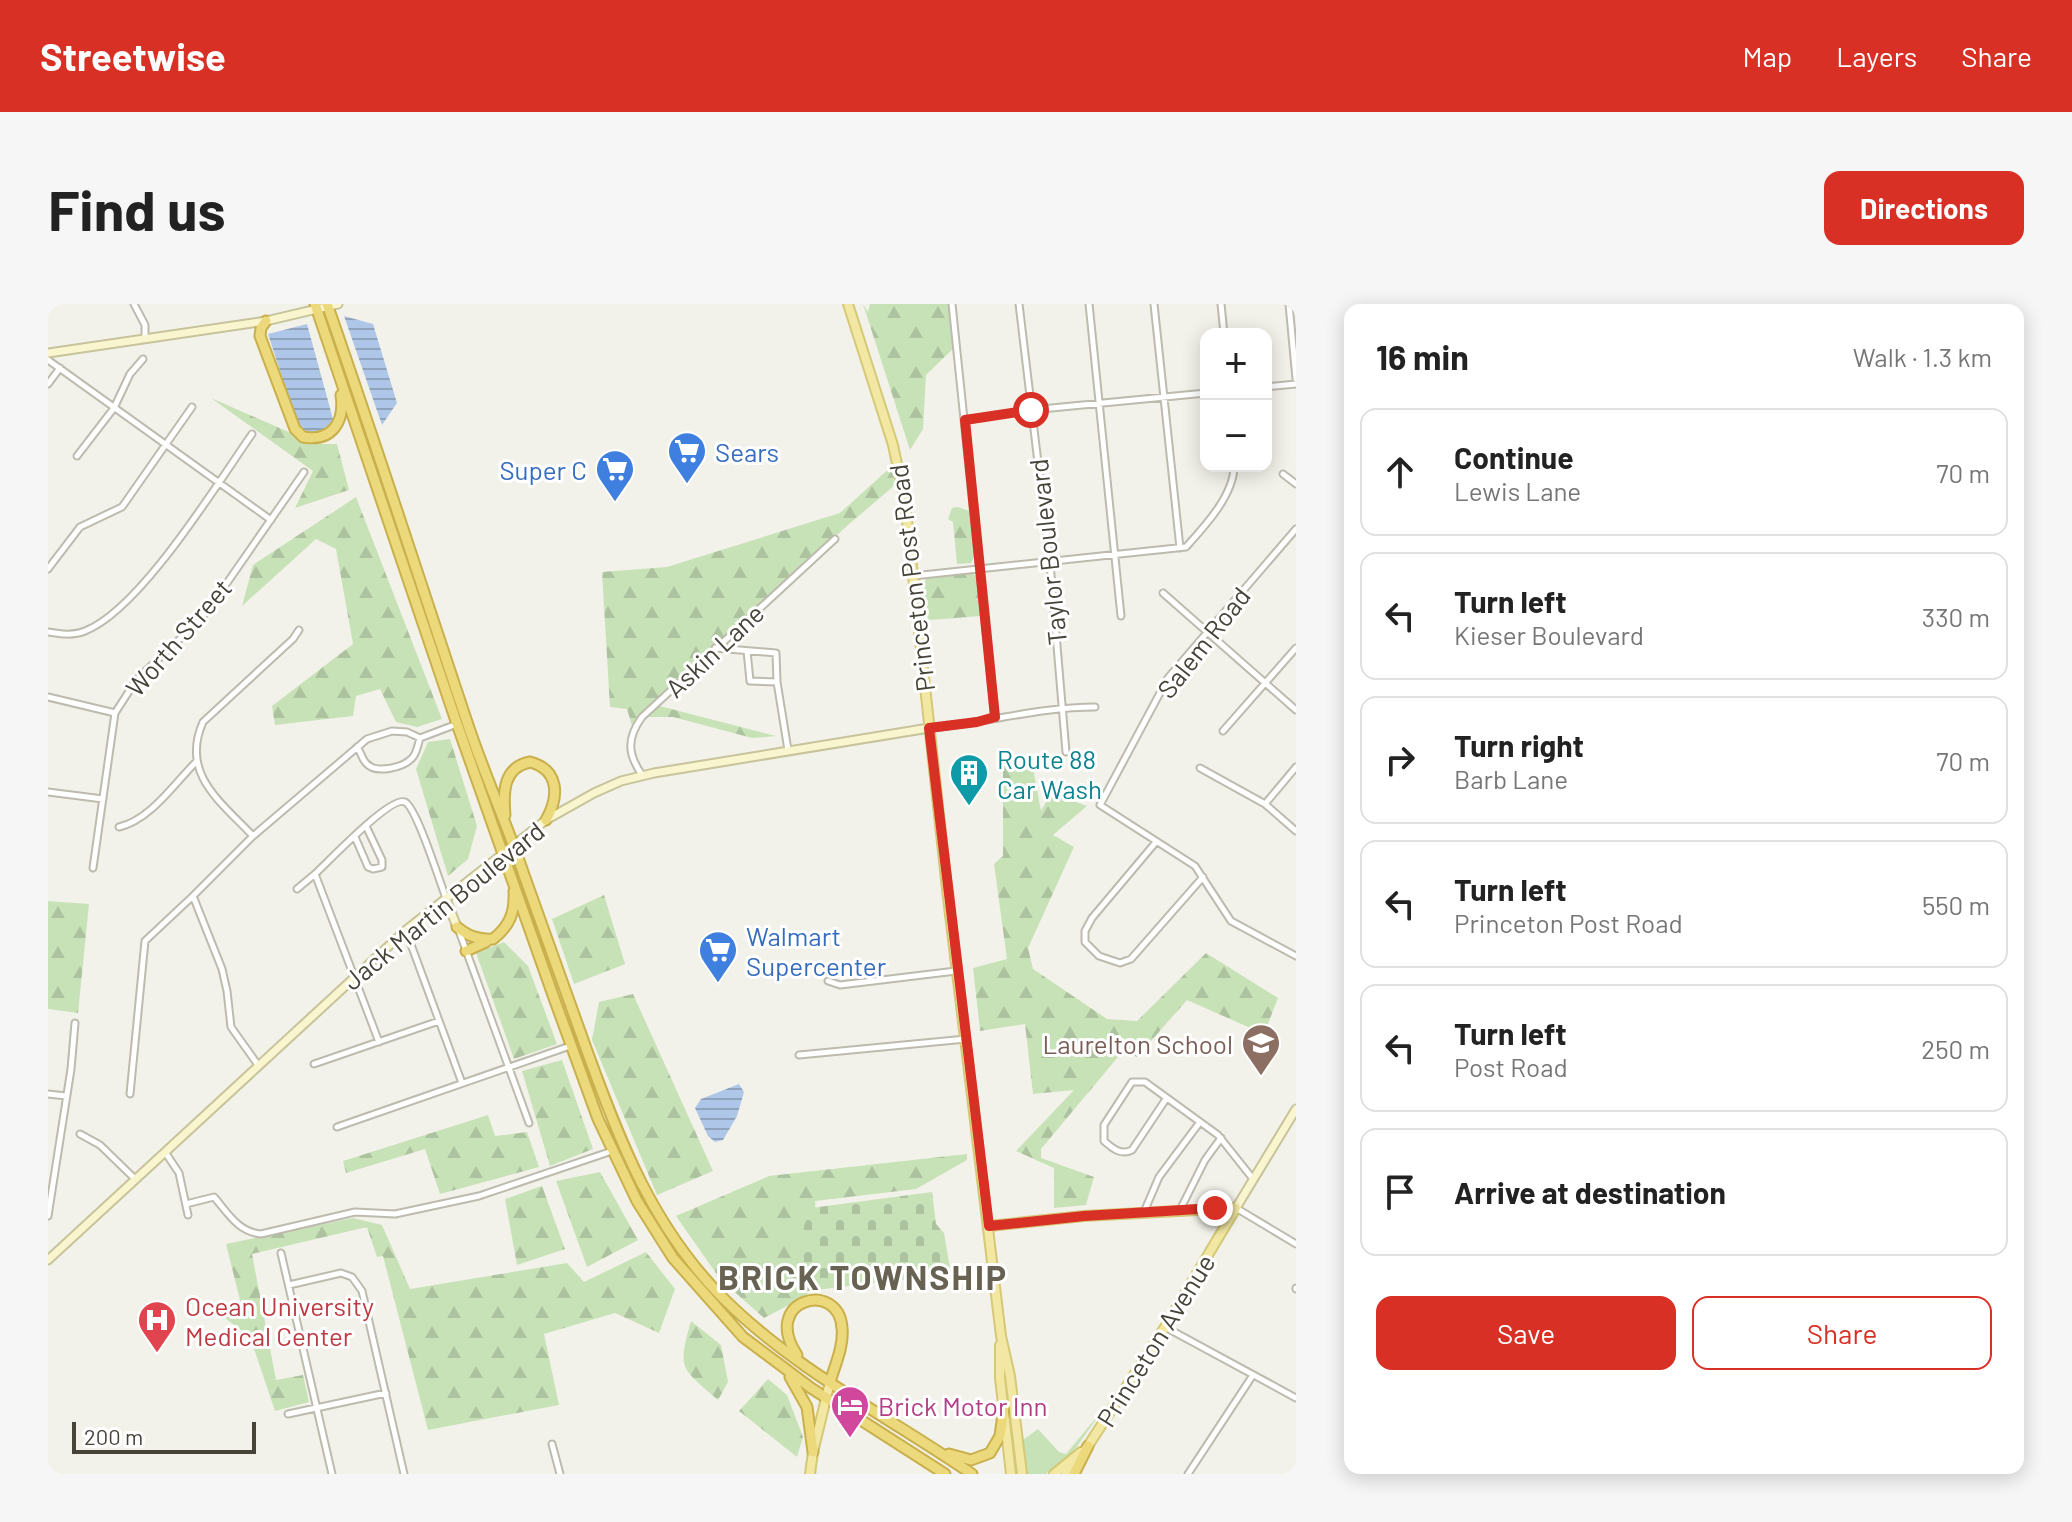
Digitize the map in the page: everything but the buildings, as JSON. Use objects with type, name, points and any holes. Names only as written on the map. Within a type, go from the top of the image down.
[{"type":"highway","points":[[331,305],[468,728],[514,845],[620,1142],[651,1202],[692,1263],[722,1297],[810,1369],[972,1474]]},
{"type":"highway","points":[[316,306],[457,724],[598,1119],[637,1201],[673,1258],[743,1337],[827,1400],[945,1474]]},
{"type":"highway","points":[[266,321],[260,336],[295,429],[303,437],[325,437],[336,429],[342,415],[338,372]]},
{"type":"highway","points":[[505,823],[505,783],[516,768],[530,762],[546,769],[553,778],[554,805],[546,820]]},
{"type":"highway","points":[[466,951],[493,939],[510,921],[514,907],[513,880]]},
{"type":"highway","points":[[457,927],[472,937],[493,939]]},
{"type":"highway","points":[[810,1369],[790,1345],[786,1324],[796,1307],[813,1299],[824,1301],[836,1310],[842,1327],[830,1382]]},
{"type":"highway","points":[[786,1371],[807,1407],[813,1452]]},
{"type":"highway","points":[[930,1445],[960,1459],[985,1457],[1000,1436],[1004,1407]]},
{"type":"highway","points":[[1074,1474],[1088,1446]]},
{"type":"main road","name":"Princeton Post Road","points":[[848,304],[897,458],[905,502],[957,971],[1001,1336],[1010,1376],[1022,1474]]},
{"type":"main road","points":[[989,1226],[1144,1212],[1236,1208]]},
{"type":"main road","name":"Princeton Avenue","points":[[1066,1474],[1088,1446],[1165,1327],[1236,1208]]},
{"type":"main road","name":"Princeton Post Road","points":[[1001,1336],[999,1354],[1011,1474]]},
{"type":"main road","points":[[810,1474],[830,1382]]},
{"type":"main road","name":"Princeton Avenue","points":[[1054,1474],[1088,1446]]},
{"type":"street","points":[[134,304],[145,325],[145,337]]},
{"type":"street","points":[[952,304],[995,717]]},
{"type":"street","name":"Taylor Boulevard","points":[[1019,304],[1050,563],[1066,752]]},
{"type":"street","points":[[1089,304],[1121,616]]},
{"type":"street","points":[[1154,304],[1180,548]]},
{"type":"street","points":[[1221,304],[1223,328]]},
{"type":"street","points":[[1272,386],[1296,382],[1289,304]]},
{"type":"street","points":[[48,353],[266,321],[316,306],[331,305]]},
{"type":"street","points":[[77,456],[114,408],[130,374],[143,359]]},
{"type":"street","points":[[48,360],[271,520]]},
{"type":"street","points":[[48,384],[60,368]]},
{"type":"street","points":[[965,420],[1031,410],[1200,394]]},
{"type":"street","points":[[48,569],[80,527],[122,507],[192,407]]},
{"type":"street","points":[[48,632],[70,635],[81,632],[110,616],[130,597],[186,530],[252,434]]},
{"type":"street","name":"Worth Street","points":[[93,868],[115,713],[137,679],[200,620],[304,472]]},
{"type":"street","points":[[912,576],[1180,548],[1191,542],[1228,491],[1234,472]]},
{"type":"street","points":[[1283,474],[1296,484]]},
{"type":"street","name":"Salem Road","points":[[1156,842],[1100,805],[1164,684],[1296,529]]},
{"type":"street","name":"Askin Lane","points":[[643,776],[631,754],[631,732],[642,717],[835,539]]},
{"type":"street","points":[[1163,593],[1296,710]]},
{"type":"street","points":[[253,836],[207,787],[196,762],[195,748],[203,722],[291,641],[299,630]]},
{"type":"street","points":[[715,648],[776,653],[777,682],[788,750]]},
{"type":"street","points":[[1223,731],[1296,648]]},
{"type":"street","points":[[747,651],[750,681],[777,682]]},
{"type":"street","points":[[48,697],[115,713]]},
{"type":"street","points":[[929,728],[995,717],[1095,707]]},
{"type":"street","points":[[130,1094],[145,941],[253,836],[367,739],[392,731],[407,732],[420,738],[457,724]]},
{"type":"street","name":"Jack Martin Boulevard","points":[[50,1259],[354,976],[406,930],[546,820],[621,781],[929,728]]},
{"type":"street","points":[[357,747],[365,763],[381,769],[403,765],[412,758],[420,738]]},
{"type":"street","points":[[119,827],[136,821],[196,762]]},
{"type":"street","points":[[1265,804],[1296,767]]},
{"type":"street","points":[[1200,768],[1265,804],[1296,831]]},
{"type":"street","points":[[48,792],[103,799]]},
{"type":"street","points":[[297,889],[395,801],[406,802],[422,832],[529,1123]]},
{"type":"street","points":[[355,837],[368,867],[382,867],[382,860],[366,826]]},
{"type":"street","points":[[1203,877],[1131,959],[1120,963],[1099,956],[1085,942],[1085,931],[1092,918],[1156,842],[1188,860],[1203,877],[1231,921],[1296,956]]},
{"type":"street","points":[[315,874],[379,1042]]},
{"type":"street","points":[[193,896],[222,969],[231,1027],[258,1065]]},
{"type":"street","points":[[406,930],[462,1083]]},
{"type":"street","points":[[828,981],[840,985],[957,971]]},
{"type":"street","points":[[314,1064],[439,1021]]},
{"type":"street","points":[[48,1216],[75,1023]]},
{"type":"street","points":[[799,1055],[967,1039]]},
{"type":"street","points":[[337,1127],[572,1045]]},
{"type":"street","points":[[1166,1099],[1132,1150],[1127,1153],[1113,1149],[1104,1141],[1104,1125],[1117,1103],[1132,1082],[1140,1081],[1200,1122],[1221,1138],[1253,1180]]},
{"type":"street","points":[[48,1094],[66,1096]]},
{"type":"street","name":"Princeton Avenue","points":[[1236,1208],[1295,1113]]},
{"type":"street","points":[[1144,1212],[1159,1177],[1200,1122]]},
{"type":"street","points":[[80,1134],[100,1145],[135,1179]]},
{"type":"street","points":[[1180,1210],[1205,1160],[1221,1138]]},
{"type":"street","points":[[186,1204],[214,1197],[237,1225],[261,1234],[355,1212],[395,1214],[479,1196],[613,1151]]},
{"type":"street","points":[[165,1152],[179,1173],[188,1215]]},
{"type":"street","points":[[1236,1208],[1296,1244]]},
{"type":"street","points":[[48,1248],[50,1259]]},
{"type":"street","points":[[281,1253],[332,1474]]},
{"type":"street","points":[[289,1285],[341,1273],[357,1281],[362,1291],[404,1474]]},
{"type":"street","points":[[1165,1327],[1296,1398]]},
{"type":"street","points":[[1188,1474],[1253,1375]]},
{"type":"street","points":[[288,1414],[386,1393]]},
{"type":"street","points":[[552,1444],[560,1474]]},
{"type":"green space","points":[[863,304],[868,312],[870,304],[955,304],[958,344],[926,375],[923,429],[910,450]]},
{"type":"green space","points":[[211,398],[316,444],[337,444],[349,490],[295,508],[313,471]]},
{"type":"green space","points":[[893,465],[895,485],[652,704],[776,736],[752,738],[673,717],[639,717],[632,726],[627,709],[610,707],[602,572],[667,567],[840,513]]},
{"type":"green space","points":[[356,497],[442,719],[417,727],[396,722],[380,689],[356,696],[353,716],[275,725],[272,706],[353,644],[336,549],[316,539],[242,606],[253,565]]},
{"type":"green space","points":[[952,508],[969,511],[974,557],[971,563],[957,564],[953,522],[948,519]]},
{"type":"green space","points":[[972,573],[977,577],[981,616],[930,620],[924,615],[922,585],[927,578]]},
{"type":"green space","points":[[450,739],[477,826],[468,859],[448,876],[416,769],[428,742]]},
{"type":"green space","points":[[1032,763],[1041,811],[1051,793],[1087,806],[1053,835],[1074,847],[1028,948],[1033,969],[1107,1019],[1137,1021],[1206,953],[1278,998],[1264,1034],[1187,1000],[1137,1057],[1123,1051],[1041,1149],[1041,1158],[1094,1177],[1086,1205],[1054,1208],[1054,1168],[1016,1151],[1074,1090],[1033,1094],[1025,1024],[980,1031],[973,968],[1007,959],[994,864],[1003,856],[1003,765]]},
{"type":"green space","points":[[604,895],[625,964],[574,984],[552,919]]},
{"type":"green space","points":[[48,901],[89,904],[78,1013],[48,1009]]},
{"type":"green space","points":[[504,942],[528,966],[557,1044],[514,1059],[476,953]]},
{"type":"green space","points":[[633,994],[713,1171],[657,1195],[592,1040],[599,1002]]},
{"type":"green space","points":[[562,1060],[593,1149],[550,1166],[522,1071]]},
{"type":"green space","points":[[488,1115],[495,1136],[527,1132],[539,1167],[440,1194],[425,1149],[346,1173],[343,1161]]},
{"type":"green space","points":[[967,1154],[967,1160],[916,1189],[815,1201],[818,1242],[792,1265],[808,1295],[764,1318],[720,1279],[676,1216],[769,1176]]},
{"type":"green space","points":[[600,1172],[638,1240],[587,1267],[556,1181]]},
{"type":"green space","points":[[542,1186],[565,1249],[517,1265],[505,1199]]},
{"type":"green space","points":[[932,1192],[936,1224],[944,1233],[951,1274],[799,1292],[788,1267],[811,1208]]},
{"type":"green space","points":[[353,1218],[382,1225],[410,1289],[567,1263],[584,1282],[646,1252],[675,1289],[659,1333],[615,1313],[544,1334],[559,1405],[428,1430],[383,1256],[377,1257],[367,1227],[252,1254],[276,1380],[303,1375],[309,1402],[275,1411],[250,1337],[225,1318],[243,1312],[226,1244]]},
{"type":"green space","points":[[691,1321],[721,1345],[728,1382],[718,1400],[685,1367],[684,1350]]},
{"type":"green space","points":[[768,1379],[787,1395],[803,1437],[797,1457],[739,1411]]},
{"type":"green space","points":[[1105,1407],[1073,1452],[1046,1474],[1027,1474],[1023,1440],[1038,1429],[1059,1452],[1066,1454]]},
{"type":"water","points":[[344,316],[373,324],[397,403],[382,425]]},
{"type":"water","points":[[307,324],[333,419],[324,432],[307,432],[298,426],[268,334]]},
{"type":"water","points":[[739,1084],[744,1092],[737,1116],[723,1140],[715,1142],[708,1136],[695,1108],[701,1099]]},
{"type":"place","name":"Sears","points":[[687,485]]},
{"type":"place","name":"Super C","points":[[615,503]]},
{"type":"place","name":"Route 88 Car Wash","points":[[969,807]]},
{"type":"place","name":"Walmart Supercenter","points":[[718,984]]},
{"type":"place","name":"Laurelton School","points":[[1261,1077]]},
{"type":"place","name":"Ocean University Medical Center","points":[[157,1354]]},
{"type":"place","name":"Brick Motor Inn","points":[[850,1439]]},
{"type":"district","name":"BRICK TOWNSHIP","points":[[863,1276]]},
{"type":"route","points":[[1031,410],[965,420],[995,717],[929,728],[989,1226],[1084,1216],[1215,1208]]}]
